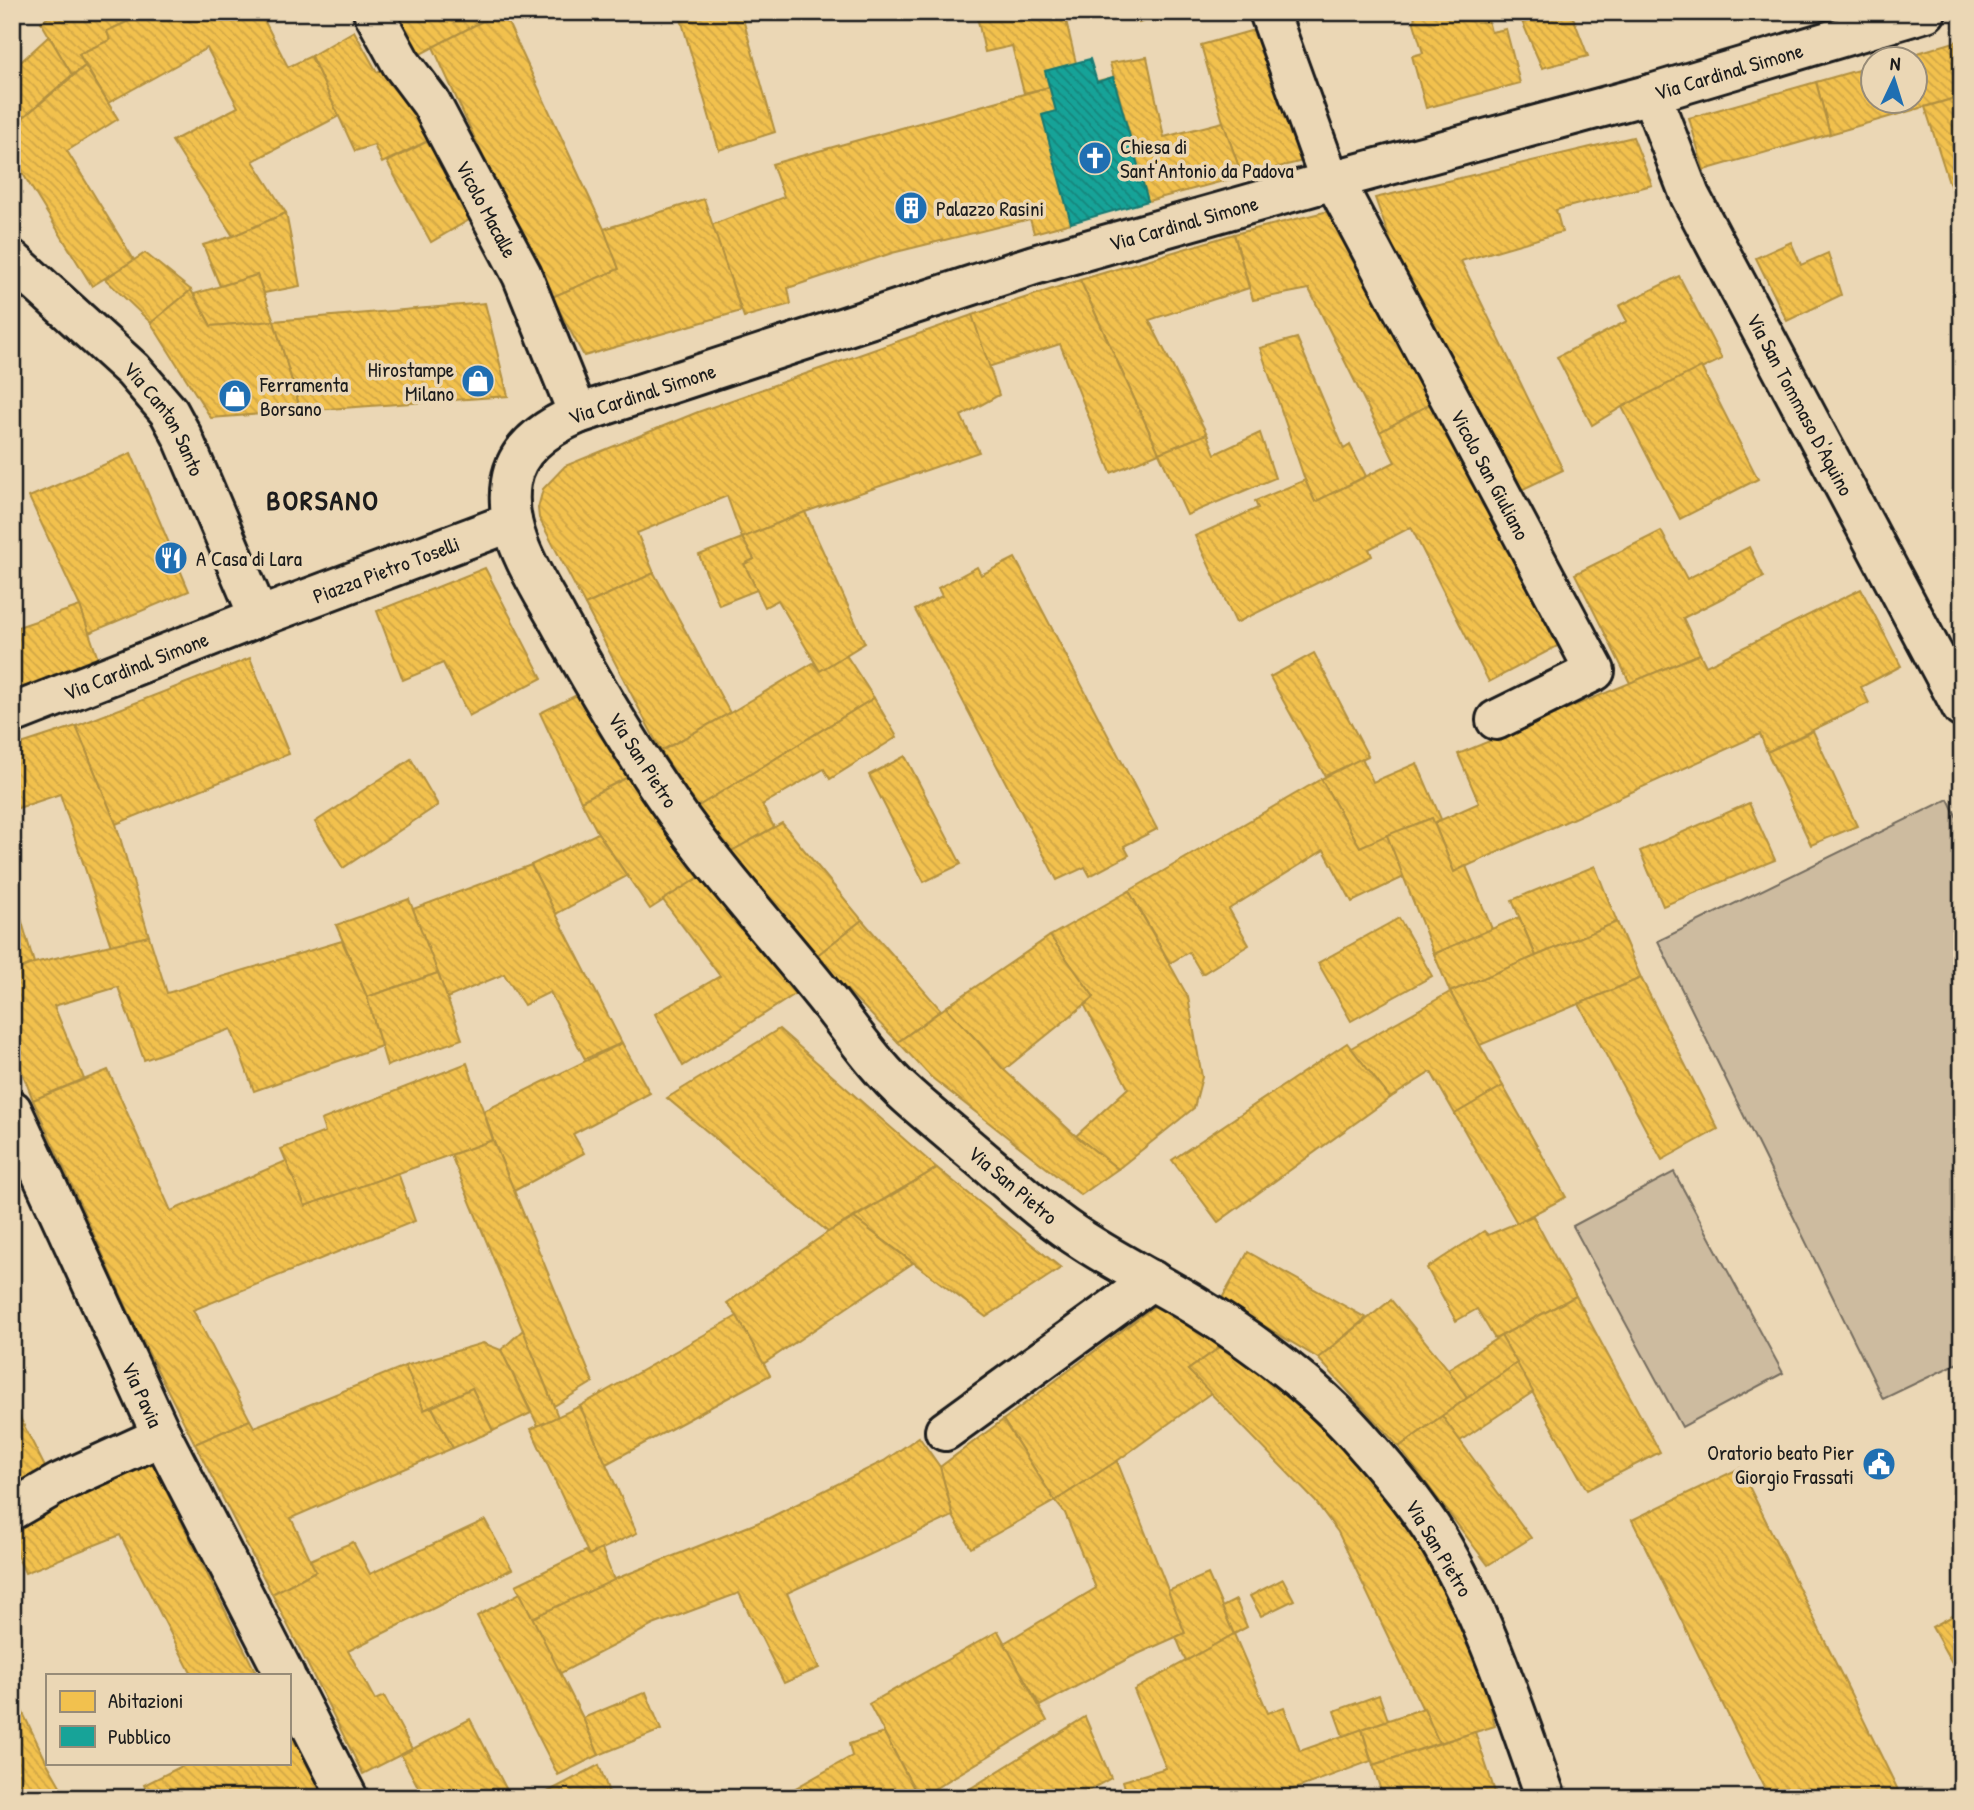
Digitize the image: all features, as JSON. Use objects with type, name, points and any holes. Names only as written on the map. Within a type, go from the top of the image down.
[{"type":"street","name":"Vicolo Macalle","points":[[373,12],[401,63],[431,103],[522,275],[578,414]]},
{"type":"street","points":[[1269,12],[1325,167],[1334,180]]},
{"type":"street","name":"Via Cardinal Simone","points":[[512,522],[511,482],[522,454],[544,432],[578,414],[1034,265],[1651,94],[1926,12]]},
{"type":"street","name":"Via San Tommaso D'Aquino","points":[[1651,94],[1690,196],[1962,708]]},
{"type":"street","name":"Vicolo San Giuliano","points":[[1334,180],[1595,671],[1496,720]]},
{"type":"street","name":"Via Canton Santo","points":[[12,260],[126,363],[169,412],[183,436],[259,617]]},
{"type":"street","name":"Piazza Pietro Toselli","points":[[259,617],[512,522]]},
{"type":"street","name":"Via San Pietro","points":[[512,522],[522,554],[588,676],[671,806],[881,1070],[1049,1217],[1085,1242],[1198,1308],[1302,1381],[1356,1434],[1414,1504],[1436,1535],[1483,1625],[1546,1798]]},
{"type":"street","name":"Via Cardinal Simone","points":[[12,714],[259,617]]},
{"type":"street","name":"Via Pavia","points":[[12,1110],[162,1436],[284,1674]]},
{"type":"street","points":[[946,1431],[1152,1280]]},
{"type":"street","points":[[12,1510],[59,1483],[162,1436]]},
{"type":"street","points":[[290,1685],[348,1798]]},
{"type":"shaded area","points":[[1948,799],[1962,828],[1962,1361],[1883,1399],[1658,941]]},
{"type":"shaded area","points":[[1674,1172],[1783,1373],[1682,1427],[1573,1226]]},
{"type":"building: Abitazioni","points":[[57,12],[132,12],[135,18],[107,31],[110,40],[79,54],[85,66],[72,75],[41,22]]},
{"type":"building: Abitazioni","points":[[149,12],[260,12],[288,67],[311,56],[339,116],[253,161],[286,213],[233,236],[172,141],[238,107],[207,48],[108,103],[79,54],[110,40],[107,31]]},
{"type":"building: Abitazioni","points":[[388,12],[500,12],[415,57]]},
{"type":"building: Abitazioni","points":[[503,12],[604,229],[619,269],[552,297],[519,225],[515,226],[433,47]]},
{"type":"building: Abitazioni","points":[[679,12],[741,12],[775,132],[719,150]]},
{"type":"building: Abitazioni","points":[[976,12],[1064,12],[1076,63],[1045,71],[1049,87],[1024,93],[1012,46],[985,52]]},
{"type":"building: Abitazioni","points":[[1135,12],[1170,12],[1139,23]]},
{"type":"building: Abitazioni","points":[[1415,12],[1486,12],[1491,32],[1506,29],[1520,83],[1426,108],[1412,56],[1423,53],[1414,23]]},
{"type":"building: Abitazioni","points":[[1518,12],[1571,12],[1588,56],[1542,68]]},
{"type":"building: Abitazioni","points":[[1254,30],[1303,161],[1242,176],[1201,45]]},
{"type":"building: Abitazioni","points":[[354,31],[377,72],[387,68],[432,139],[382,163],[374,145],[355,151],[311,56]]},
{"type":"building: Abitazioni","points":[[49,36],[72,75],[12,127],[12,70]]},
{"type":"building: Abitazioni","points":[[1961,40],[1962,96],[1928,106],[1928,50]]},
{"type":"building: Abitazioni","points":[[1147,57],[1164,137],[1223,122],[1242,176],[1148,201],[1110,63]]},
{"type":"building: Abitazioni","points":[[85,66],[118,119],[67,151],[134,260],[92,286],[12,156],[12,127]]},
{"type":"building: Abitazioni","points":[[1858,70],[1858,116],[1893,116],[1830,134],[1816,82]]},
{"type":"building: Abitazioni","points":[[1113,77],[1119,99],[1096,105],[1090,83]]},
{"type":"building: Abitazioni","points":[[1816,82],[1830,134],[1704,170],[1689,118]]},
{"type":"building: Abitazioni","name":"Palazzo Rasini","points":[[1049,87],[1056,111],[1042,115],[1071,223],[1034,233],[1030,219],[892,253],[788,288],[791,304],[744,317],[711,225],[784,197],[772,164]]},
{"type":"building: Abitazioni","points":[[1962,96],[1962,223],[1928,116],[1928,106]]},
{"type":"building: Abitazioni","points":[[1633,137],[1652,185],[1556,210],[1562,232],[1461,261],[1563,470],[1517,492],[1401,269],[1375,198]]},
{"type":"building: Abitazioni","points":[[432,139],[474,217],[431,242],[387,162]]},
{"type":"building: Abitazioni","points":[[704,199],[741,311],[584,356],[552,297],[619,269],[604,229]]},
{"type":"building: Abitazioni","points":[[1333,210],[1434,402],[1380,432],[1309,289],[1253,300],[1234,234]]},
{"type":"building: Abitazioni","points":[[286,213],[300,286],[264,293],[257,275],[220,286],[203,245],[233,236]]},
{"type":"building: Abitazioni","points":[[1234,234],[1249,288],[1149,320],[1207,434],[1159,453],[1080,280]]},
{"type":"building: Abitazioni","points":[[1791,242],[1801,265],[1828,253],[1841,295],[1787,321],[1756,258]]},
{"type":"building: Abitazioni","points":[[145,253],[191,290],[151,323],[105,279]]},
{"type":"building: Abitazioni","points":[[257,275],[274,321],[211,326],[194,294]]},
{"type":"building: Abitazioni","points":[[1679,276],[1722,359],[1622,407],[1592,425],[1557,357],[1627,321],[1619,306]]},
{"type":"building: Abitazioni","points":[[1080,280],[1159,453],[1111,473],[1060,344],[988,367],[972,315]]},
{"type":"building: Abitazioni","points":[[191,290],[211,326],[274,321],[301,411],[211,418],[151,323]]},
{"type":"building: Abitazioni","points":[[485,303],[508,396],[301,411],[274,321]]},
{"type":"building: Abitazioni","points":[[972,315],[999,395],[961,416],[979,452],[805,512],[742,538],[727,496],[637,533],[654,573],[585,605],[539,518],[538,508],[543,489],[565,466],[698,412]]},
{"type":"building: Abitazioni","points":[[1297,338],[1344,449],[1350,445],[1366,476],[1315,502],[1260,348]]},
{"type":"building: Abitazioni","points":[[1701,367],[1758,479],[1680,519],[1622,407]]},
{"type":"building: Abitazioni","points":[[1434,402],[1567,641],[1489,682],[1411,527],[1369,549],[1372,556],[1236,623],[1195,536],[1258,508],[1255,501],[1305,480],[1315,502],[1395,462],[1380,432]]},
{"type":"building: Abitazioni","points":[[1260,433],[1275,478],[1187,515],[1159,453],[1207,434],[1215,454]]},
{"type":"building: Abitazioni","points":[[131,453],[189,591],[89,633],[80,606],[29,497]]},
{"type":"building: Abitazioni","points":[[805,512],[865,643],[820,671],[778,600],[765,607],[744,564],[754,559],[742,538]]},
{"type":"building: Abitazioni","points":[[1661,531],[1687,579],[1749,547],[1764,577],[1683,618],[1700,654],[1630,683],[1575,574]]},
{"type":"building: Abitazioni","points":[[742,538],[754,559],[744,564],[757,590],[719,605],[699,555]]},
{"type":"building: Abitazioni","points":[[1015,558],[1157,829],[1124,846],[1129,855],[1090,876],[1085,867],[1057,880],[915,610],[942,596],[938,588],[977,567],[981,575]]},
{"type":"building: Abitazioni","points":[[485,568],[542,678],[469,716],[443,663],[403,680],[377,611]]},
{"type":"building: Abitazioni","points":[[654,573],[730,713],[661,751],[585,605]]},
{"type":"building: Abitazioni","points":[[1861,589],[1901,666],[1861,687],[1869,703],[1767,752],[1760,734],[1454,872],[1434,823],[1479,803],[1458,754],[1700,654],[1706,666]]},
{"type":"building: Abitazioni","points":[[80,606],[100,665],[12,695],[12,629]]},
{"type":"building: Abitazioni","points":[[1314,653],[1368,756],[1325,776],[1270,677]]},
{"type":"building: Abitazioni","points":[[846,655],[874,698],[697,807],[661,751],[813,663],[820,671]]},
{"type":"building: Abitazioni","points":[[250,658],[289,754],[116,824],[76,726]]},
{"type":"building: Abitazioni","points":[[587,690],[632,775],[581,801],[540,713]]},
{"type":"building: Abitazioni","points":[[874,698],[897,737],[830,779],[824,769],[762,805],[774,827],[730,852],[697,807]]},
{"type":"building: Abitazioni","points":[[76,726],[116,824],[149,936],[111,946],[60,794],[12,810],[12,747]]},
{"type":"building: Abitazioni","points":[[1813,731],[1857,826],[1811,845],[1767,752]]},
{"type":"building: Abitazioni","points":[[905,756],[961,864],[924,882],[869,775]]},
{"type":"building: Abitazioni","points":[[1362,758],[1373,782],[1417,763],[1441,819],[1434,823],[1432,818],[1360,847],[1321,779]]},
{"type":"building: Abitazioni","points":[[411,759],[438,805],[343,868],[315,822]]},
{"type":"building: Abitazioni","points":[[632,775],[706,873],[650,909],[598,833],[581,801]]},
{"type":"building: Abitazioni","points":[[1321,779],[1360,847],[1387,835],[1404,877],[1352,902],[1324,850],[1229,909],[1249,945],[1202,974],[1189,952],[1170,963],[1129,891]]},
{"type":"building: Abitazioni","points":[[1749,803],[1775,860],[1663,906],[1640,851]]},
{"type":"building: Abitazioni","points":[[1432,818],[1454,872],[1466,866],[1492,929],[1434,954],[1387,835]]},
{"type":"building: Abitazioni","points":[[782,823],[862,920],[815,957],[730,852]]},
{"type":"building: Abitazioni","points":[[598,833],[627,876],[556,914],[531,865]]},
{"type":"building: Abitazioni","points":[[531,865],[622,1043],[585,1059],[550,992],[524,1005],[504,974],[447,998],[413,909]]},
{"type":"building: Abitazioni","points":[[1595,866],[1617,922],[1536,956],[1512,900]]},
{"type":"building: Abitazioni","points":[[706,873],[803,989],[683,1066],[655,1014],[720,976],[663,900]]},
{"type":"building: Abitazioni","points":[[12,888],[34,963],[12,972]]},
{"type":"building: Abitazioni","points":[[1129,891],[1188,997],[1202,1077],[1194,1108],[1118,1169],[1076,1136],[1128,1088],[1085,1006],[1094,997],[1050,936]]},
{"type":"building: Abitazioni","points":[[409,899],[438,973],[367,997],[336,925]]},
{"type":"building: Abitazioni","points":[[1519,917],[1536,956],[1450,992],[1434,954]]},
{"type":"building: Abitazioni","points":[[1399,918],[1432,976],[1351,1021],[1318,963]]},
{"type":"building: Abitazioni","points":[[862,920],[941,1010],[898,1042],[815,957]]},
{"type":"building: Abitazioni","points":[[1617,922],[1641,978],[1480,1045],[1450,992]]},
{"type":"building: Abitazioni","points":[[149,936],[167,993],[342,941],[367,997],[381,1046],[254,1091],[231,1029],[144,1060],[118,987],[54,1006],[84,1079],[33,1100],[12,1046],[12,972],[34,963]]},
{"type":"building: Abitazioni","points":[[1050,936],[1094,997],[1004,1070],[946,1007]]},
{"type":"building: Abitazioni","points":[[438,973],[462,1039],[387,1066],[367,997]]},
{"type":"building: Abitazioni","points":[[1641,978],[1718,1129],[1662,1160],[1579,1004]]},
{"type":"building: Abitazioni","points":[[1450,992],[1503,1086],[1455,1114],[1431,1072],[1390,1098],[1351,1048]]},
{"type":"building: Abitazioni","points":[[946,1007],[1004,1070],[1076,1136],[1118,1169],[1081,1195],[931,1077],[898,1042]]},
{"type":"building: Abitazioni","points":[[779,1029],[937,1168],[828,1232],[667,1098]]},
{"type":"building: Abitazioni","points":[[622,1043],[650,1093],[573,1134],[584,1153],[514,1191],[484,1111]]},
{"type":"building: Abitazioni","points":[[1347,1043],[1390,1098],[1218,1222],[1172,1160]]},
{"type":"building: Abitazioni","points":[[467,1063],[493,1140],[305,1206],[281,1149],[325,1132],[321,1120]]},
{"type":"building: Abitazioni","points":[[108,1070],[171,1211],[286,1161],[305,1206],[398,1173],[415,1221],[193,1310],[250,1420],[195,1444],[137,1330],[33,1100]]},
{"type":"building: Abitazioni","points":[[1503,1086],[1566,1197],[1517,1223],[1455,1114]]},
{"type":"building: Abitazioni","points":[[493,1140],[593,1382],[554,1406],[451,1155]]},
{"type":"building: Abitazioni","points":[[937,1168],[1061,1268],[986,1317],[854,1218]]},
{"type":"building: Abitazioni","points":[[1533,1216],[1576,1296],[1495,1339],[1477,1309],[1456,1321],[1427,1268],[1484,1231],[1488,1235]]},
{"type":"building: Abitazioni","points":[[854,1218],[913,1263],[763,1364],[727,1303],[828,1232]]},
{"type":"building: Abitazioni","points":[[1248,1252],[1366,1318],[1318,1358],[1221,1300]]},
{"type":"building: Abitazioni","points":[[1576,1296],[1660,1452],[1587,1490],[1501,1336]]},
{"type":"building: Abitazioni","points":[[1164,1299],[1226,1343],[1188,1370],[1211,1393],[1117,1461],[1055,1501],[1003,1420]]},
{"type":"building: Abitazioni","points":[[1391,1300],[1448,1369],[1467,1398],[1399,1447],[1318,1358]]},
{"type":"building: Abitazioni","points":[[737,1316],[770,1375],[606,1464],[580,1406]]},
{"type":"building: Abitazioni","points":[[523,1330],[558,1417],[538,1426],[501,1350]]},
{"type":"building: Abitazioni","points":[[1501,1336],[1517,1363],[1467,1398],[1448,1369]]},
{"type":"building: Abitazioni","points":[[483,1343],[501,1350],[531,1413],[493,1431],[472,1388],[424,1410],[405,1366]]},
{"type":"building: Abitazioni","points":[[1226,1343],[1280,1379],[1364,1463],[1415,1536],[1472,1649],[1485,1684],[1495,1726],[1439,1743],[1338,1532],[1315,1501],[1188,1370]]},
{"type":"building: Abitazioni","points":[[1517,1363],[1533,1392],[1460,1441],[1442,1416]]},
{"type":"building: Abitazioni","points":[[405,1366],[424,1410],[432,1407],[453,1448],[291,1518],[316,1571],[272,1594],[195,1444],[250,1420],[254,1427]]},
{"type":"building: Abitazioni","points":[[472,1388],[493,1431],[453,1448],[432,1407]]},
{"type":"building: Abitazioni","points":[[580,1406],[637,1533],[589,1555],[531,1429]]},
{"type":"building: Abitazioni","points":[[19,1416],[48,1473],[12,1496],[12,1420]]},
{"type":"building: Abitazioni","points":[[1442,1416],[1531,1538],[1488,1565],[1399,1447]]},
{"type":"building: Abitazioni","points":[[1003,1420],[1055,1501],[971,1548],[953,1516],[940,1467]]},
{"type":"building: Abitazioni","points":[[919,1437],[940,1467],[953,1516],[787,1593],[819,1668],[784,1683],[739,1593],[653,1625],[559,1674],[532,1618],[600,1585],[767,1519],[884,1461]]},
{"type":"building: Abitazioni","points":[[150,1458],[257,1674],[191,1674],[120,1535],[25,1573],[12,1544],[12,1525]]},
{"type":"building: Abitazioni","points":[[1117,1461],[1185,1633],[1131,1657],[1040,1706],[1004,1643],[1096,1588],[1065,1513],[1055,1501]]},
{"type":"building: Abitazioni","points":[[1740,1468],[1898,1790],[1882,1798],[1769,1798],[1632,1520]]},
{"type":"building: Abitazioni","points":[[485,1520],[512,1569],[348,1651],[375,1700],[384,1696],[412,1749],[363,1774],[272,1594],[316,1571],[310,1560],[353,1542],[370,1574]]},
{"type":"building: Abitazioni","points":[[602,1549],[614,1580],[532,1618],[516,1585],[586,1551],[589,1555]]},
{"type":"building: Abitazioni","points":[[1208,1574],[1234,1634],[1186,1661],[1176,1637],[1185,1633],[1168,1591]]},
{"type":"building: Abitazioni","points":[[1283,1579],[1294,1600],[1261,1616],[1250,1596]]},
{"type":"building: Abitazioni","points":[[520,1593],[599,1755],[558,1775],[477,1616]]},
{"type":"building: Abitazioni","points":[[1236,1600],[1247,1627],[1234,1634],[1222,1607]]},
{"type":"building: Abitazioni","points":[[1962,1611],[1962,1682],[1932,1627]]},
{"type":"building: Abitazioni","points":[[998,1631],[1047,1721],[919,1798],[869,1704]]},
{"type":"building: Abitazioni","points":[[1234,1634],[1268,1713],[1284,1707],[1300,1751],[1362,1729],[1371,1761],[1270,1798],[1128,1798],[1123,1781],[1166,1768],[1134,1690]]},
{"type":"building: Abitazioni","points":[[646,1692],[661,1730],[599,1755],[583,1718]]},
{"type":"building: Abitazioni","points":[[1379,1695],[1388,1720],[1343,1736],[1334,1711]]},
{"type":"building: Abitazioni","points":[[1424,1708],[1439,1743],[1373,1765],[1362,1729]]},
{"type":"building: Abitazioni","points":[[22,1711],[46,1764],[67,1798],[12,1798],[12,1716]]},
{"type":"building: Abitazioni","points":[[1085,1717],[1111,1778],[1075,1798],[971,1798],[968,1790]]},
{"type":"building: Abitazioni","points":[[290,1719],[330,1798],[273,1798],[271,1795],[266,1798],[150,1798],[144,1785],[186,1764],[290,1764]]},
{"type":"building: Abitazioni","points":[[470,1719],[511,1798],[424,1798],[401,1755]]},
{"type":"building: Abitazioni","points":[[1475,1732],[1497,1798],[1383,1798],[1373,1765]]},
{"type":"building: Abitazioni","points":[[884,1733],[919,1798],[778,1798],[852,1756],[849,1744]]},
{"type":"building: Abitazioni","points":[[599,1765],[611,1798],[536,1798]]},
{"type":"building: Pubblico","name":"Chiesa di Sant'Antonio da Padova","points":[[1090,59],[1097,82],[1113,77],[1148,201],[1071,223],[1042,115],[1056,111],[1045,71]]},
{"type":"place","name":"Chiesa di Sant'Antonio da Padova","points":[[1095,158]]},
{"type":"place","name":"Palazzo Rasini","points":[[911,208]]},
{"type":"place","name":"Hirostampe Milano","points":[[478,381]]},
{"type":"place","name":"Ferramenta Borsano","points":[[235,396]]},
{"type":"place","name":"A Casa di Lara","points":[[171,558]]},
{"type":"place","name":"Oratorio beato Pier Giorgio Frassati","points":[[1879,1464]]},
{"type":"district","name":"BORSANO","points":[[323,500]]}]
